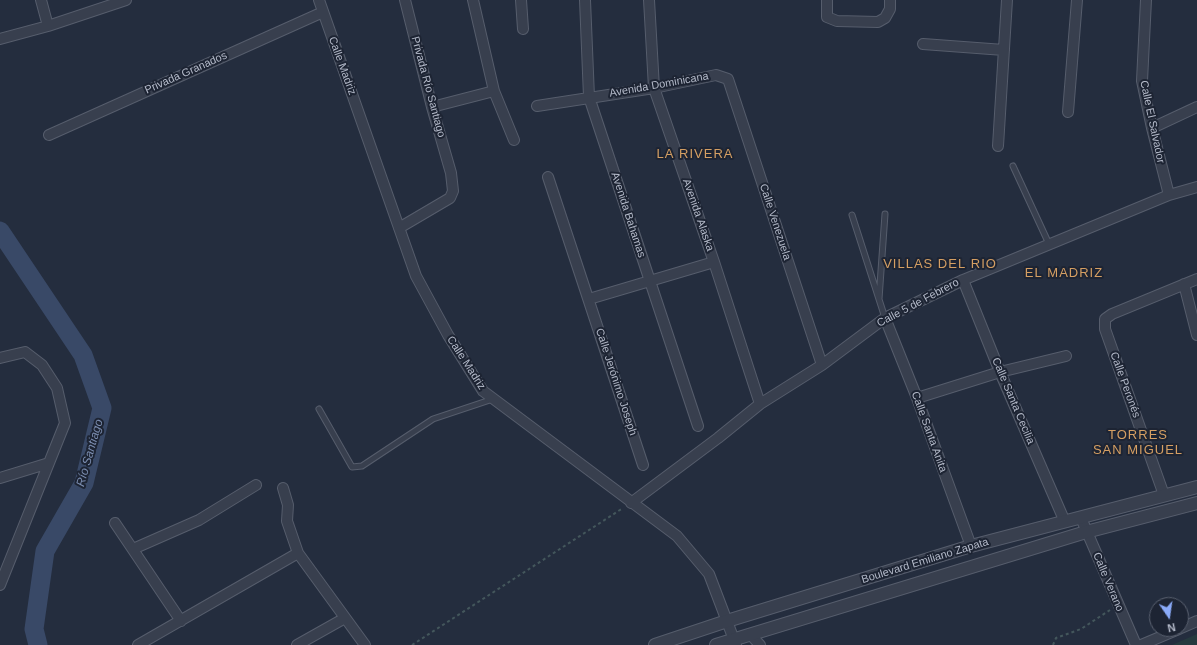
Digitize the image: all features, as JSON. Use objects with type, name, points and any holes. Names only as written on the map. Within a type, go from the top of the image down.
[{"type":"street","points":[[41,0],[48,26]]},
{"type":"street","points":[[0,39],[48,26],[126,0]]},
{"type":"street","name":"Calle Madriz","points":[[319,0],[416,276],[448,335],[483,391],[676,536],[709,574],[734,642]]},
{"type":"street","name":"Privada Río Santiago","points":[[399,228],[450,198],[453,191],[451,173],[432,107],[405,0]]},
{"type":"street","points":[[472,0],[494,91],[514,140]]},
{"type":"street","points":[[521,0],[523,29]]},
{"type":"street","name":"Avenida Bahamas","points":[[585,0],[589,97],[698,426]]},
{"type":"street","name":"Avenida Alaska","points":[[649,0],[654,88],[714,262],[760,404]]},
{"type":"street","points":[[827,0],[827,17],[837,21],[878,22],[885,18],[890,10],[890,0]]},
{"type":"street","points":[[998,146],[1007,0]]},
{"type":"street","points":[[1068,112],[1077,0]]},
{"type":"street","name":"Calle El Salvador","points":[[1146,0],[1142,81],[1152,128],[1170,196]]},
{"type":"street","name":"Privada Granados","points":[[49,135],[323,12]]},
{"type":"street","points":[[922,44],[1004,50]]},
{"type":"street","name":"Avenida Dominicana","points":[[537,106],[654,88],[716,75],[728,79]]},
{"type":"street","name":"Calle Venezuela","points":[[728,79],[822,365]]},
{"type":"street","points":[[432,107],[494,91]]},
{"type":"street","points":[[1152,128],[1197,107]]},
{"type":"street","name":"Calle Jerónimo Joseph","points":[[548,176],[643,465]]},
{"type":"street","name":"Calle 5 de Febrero","points":[[631,503],[718,438],[760,404],[822,365],[885,318],[963,280],[1049,244],[1170,196],[1197,187]]},
{"type":"street","points":[[589,299],[714,262]]},
{"type":"street","points":[[1197,279],[1184,284],[1197,335]]},
{"type":"street","name":"Calle Santa Cecilia","points":[[963,280],[1000,372],[1065,522]]},
{"type":"street","name":"Calle Peronés","points":[[1164,495],[1105,329],[1105,320],[1112,314],[1184,284]]},
{"type":"street","name":"Calle Santa Anita","points":[[885,318],[918,398],[971,546]]},
{"type":"street","points":[[0,358],[25,352],[42,365],[58,388],[65,423],[0,585]]},
{"type":"street","points":[[918,398],[1000,372],[1066,356]]},
{"type":"street","points":[[0,478],[49,463]]},
{"type":"street","points":[[133,549],[199,520],[256,485]]},
{"type":"street","name":"Boulevard Emiliano Zapata","points":[[655,645],[727,621],[971,546],[1197,487]]},
{"type":"street","points":[[283,488],[288,505],[287,521],[298,553],[365,645]]},
{"type":"street","name":"Boulevard Emiliano Zapata","points":[[716,645],[734,642],[750,634],[1086,532],[1197,503]]},
{"type":"street","name":"Calle Verano","points":[[1081,518],[1136,645]]},
{"type":"street","points":[[115,523],[181,621]]},
{"type":"street","points":[[138,645],[298,553]]},
{"type":"street","points":[[298,645],[345,618]]},
{"type":"street","points":[[750,634],[760,645]]},
{"type":"street","points":[[1141,645],[1160,637]]},
{"type":"lane","points":[[1013,166],[1049,244]]},
{"type":"lane","points":[[879,301],[885,214]]},
{"type":"lane","points":[[852,215],[885,318]]},
{"type":"lane","points":[[319,409],[352,467],[362,466],[433,419],[493,399]]},
{"type":"path","points":[[412,645],[631,503]]},
{"type":"path","points":[[1053,645],[1056,638],[1081,629],[1118,605]]},
{"type":"green space","points":[[1197,634],[1197,645],[1172,645]]},
{"type":"waterway","name":"Río Santiago","points":[[0,231],[83,355],[102,408],[84,483],[45,551],[34,629],[38,645]]},
{"type":"district","name":"LA RIVERA","points":[[695,154]]},
{"type":"district","name":"VILLAS DEL RIO","points":[[940,264]]},
{"type":"district","name":"EL MADRIZ","points":[[1064,273]]},
{"type":"district","name":"TORRES SAN MIGUEL","points":[[1138,442]]}]
